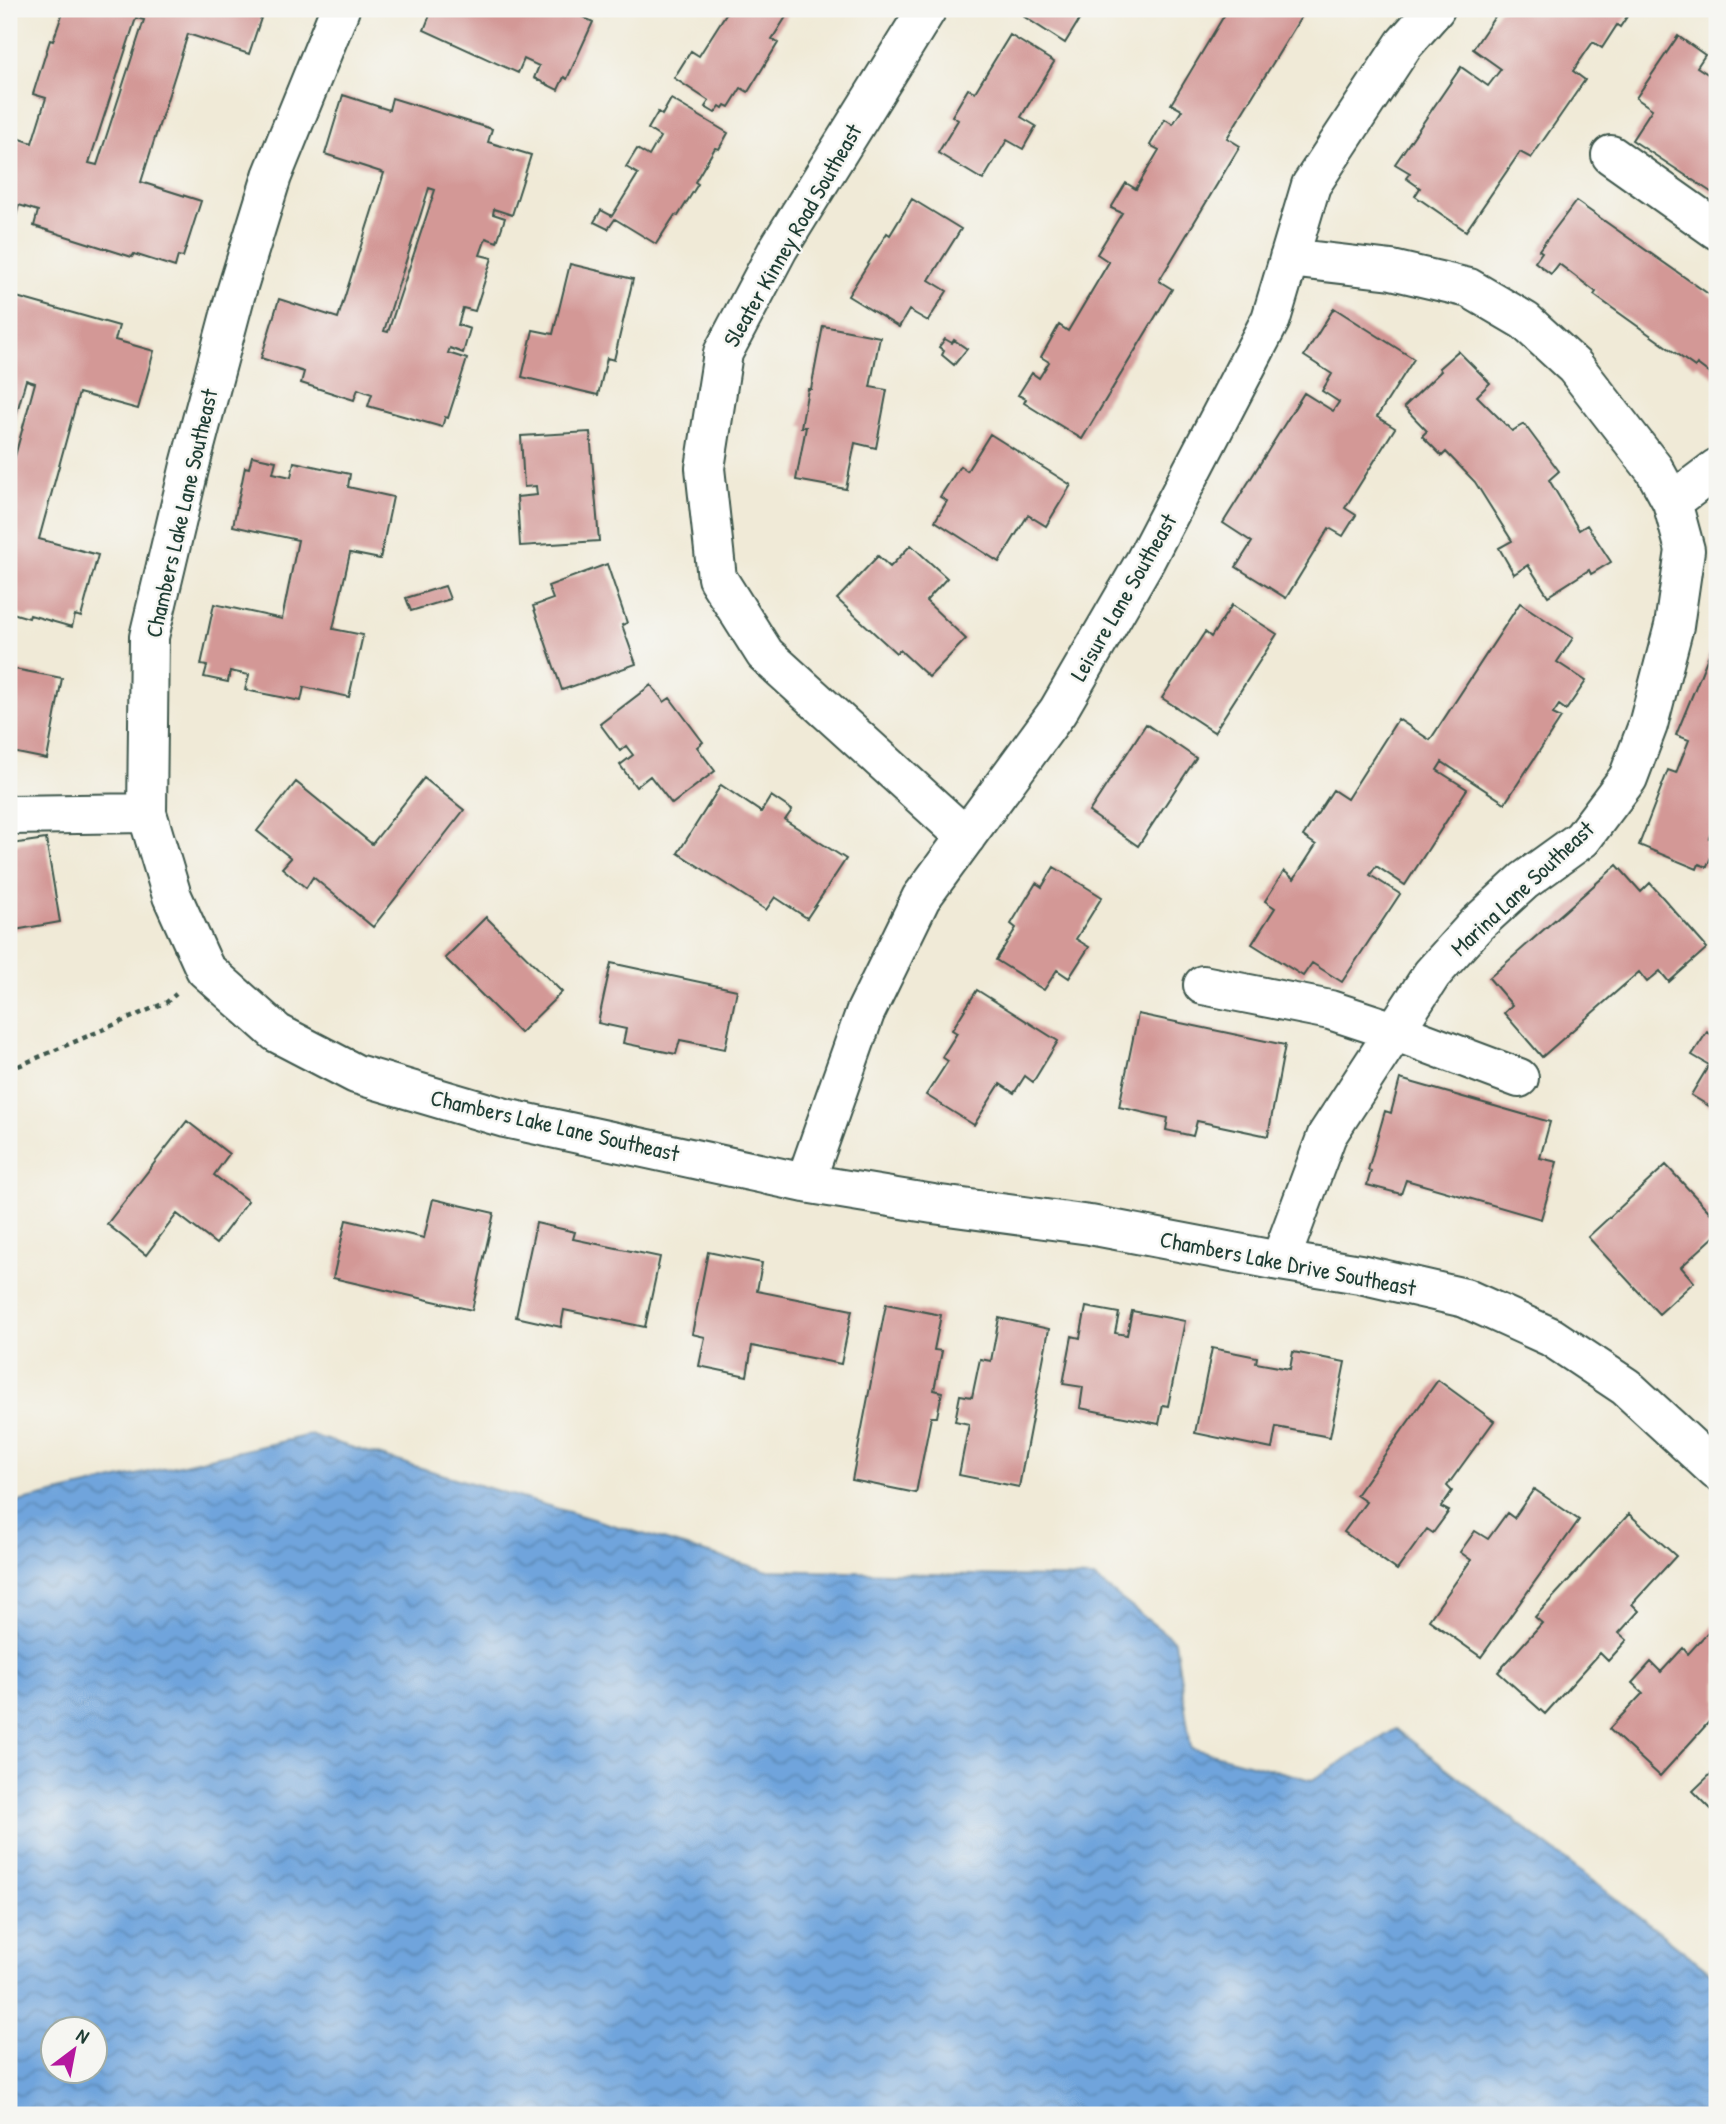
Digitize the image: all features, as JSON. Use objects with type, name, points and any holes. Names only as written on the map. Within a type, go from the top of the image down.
[{"type":"street","name":"Chambers Lake Lane Southeast","points":[[340,9],[272,176],[235,296],[149,637],[147,813],[172,896],[205,970],[277,1033],[356,1074],[505,1118],[805,1183]]},
{"type":"street","name":"Sleater Kinney Road Southeast","points":[[927,9],[778,249],[723,353],[705,468],[717,578],[765,654],[966,837]]},
{"type":"street","name":"Leisure Lane Southeast","points":[[805,1183],[865,1013],[921,898],[1058,711],[1145,561],[1271,319],[1311,185],[1404,44],[1435,9]]},
{"type":"street","points":[[1611,155],[1717,230]]},
{"type":"street","name":"Marina Lane Southeast","points":[[1280,1262],[1327,1135],[1432,974],[1477,924],[1524,881],[1582,839],[1628,778],[1648,725],[1674,626],[1685,550],[1672,502],[1654,469],[1575,366],[1525,321],[1469,288],[1392,270],[1289,258]]},
{"type":"street","points":[[1672,502],[1717,468]]},
{"type":"street","points":[[9,815],[147,813]]},
{"type":"street","points":[[1203,985],[1329,1010],[1394,1031],[1519,1078]]},
{"type":"street","name":"Chambers Lake Drive Southeast","points":[[805,1183],[933,1204],[1090,1225],[1280,1262],[1360,1274],[1465,1298],[1539,1332],[1626,1387],[1715,1463]]},
{"type":"path","points":[[9,1070],[167,1002],[205,970]]},
{"type":"water","points":[[310,1435],[764,1570],[1094,1578],[1175,1641],[1191,1748],[1312,1780],[1396,1729],[1717,1977],[1717,2115],[9,2115],[9,1504]]},
{"type":"building","points":[[64,9],[264,9],[249,54],[188,34],[141,182],[201,201],[183,257],[178,256],[175,267],[134,254],[132,257],[34,226],[38,211],[19,205],[16,216],[9,214],[9,146],[12,136],[32,143],[46,98],[33,94],[50,40],[53,41]],"holes":[[[136,18],[144,20],[97,165],[89,163]]]},
{"type":"building","points":[[417,9],[576,9],[575,13],[593,22],[567,79],[564,77],[558,90],[534,78],[539,66],[524,59],[518,73],[424,30],[430,15]]},
{"type":"building","points":[[729,9],[791,9],[772,39],[778,43],[748,92],[741,88],[729,107],[720,106],[715,113],[705,107],[709,101],[674,78],[691,51],[699,56]]},
{"type":"building","points":[[1028,9],[1086,9],[1065,43],[1023,16]]},
{"type":"building","points":[[1228,9],[1306,9],[1227,138],[1240,146],[1159,281],[1172,289],[1082,439],[1024,403],[1026,399],[1018,395],[1032,373],[1039,378],[1049,362],[1041,357],[1059,325],[1068,331],[1109,262],[1097,254],[1122,213],[1111,208],[1126,183],[1136,189],[1159,150],[1150,145],[1165,119],[1173,124],[1182,110],[1171,104]]},
{"type":"building","points":[[1500,9],[1632,9],[1620,27],[1617,25],[1602,48],[1593,42],[1573,71],[1585,80],[1531,158],[1520,152],[1466,231],[1415,196],[1420,188],[1406,178],[1410,173],[1395,164],[1461,67],[1488,86],[1501,69],[1473,49]]},
{"type":"building","points":[[1010,35],[1054,62],[1021,117],[1036,126],[1023,149],[1007,140],[983,180],[938,153],[958,120],[952,116],[968,89],[975,92]]},
{"type":"building","points":[[1678,36],[1705,55],[1697,67],[1717,80],[1717,196],[1632,140],[1652,109],[1636,98]]},
{"type":"building","points":[[343,95],[389,110],[392,98],[492,129],[488,142],[531,155],[512,215],[494,209],[493,214],[505,218],[497,242],[486,238],[480,255],[492,258],[475,311],[463,308],[458,325],[470,329],[463,353],[450,348],[448,353],[467,359],[448,418],[445,417],[442,427],[368,406],[372,394],[358,389],[354,400],[301,383],[304,372],[261,358],[279,299],[338,318],[384,173],[325,154]],"holes":[[[429,188],[435,190],[388,332],[384,331]]]},
{"type":"building","points":[[671,99],[728,133],[719,149],[715,148],[695,182],[698,184],[678,216],[675,215],[656,244],[615,219],[608,229],[594,222],[601,210],[612,216],[638,174],[626,167],[637,149],[649,156],[660,137],[648,129],[658,112],[662,115]]},
{"type":"building","points":[[912,199],[961,229],[929,280],[947,291],[928,321],[909,310],[899,327],[848,296],[887,233],[890,235]]},
{"type":"building","points":[[1576,201],[1717,300],[1717,379],[1697,364],[1695,367],[1594,295],[1596,292],[1559,264],[1551,274],[1535,262],[1542,252],[1539,250]]},
{"type":"building","points":[[570,264],[633,279],[614,360],[607,358],[598,395],[522,377],[533,330],[553,334]]},
{"type":"building","points":[[13,296],[119,326],[115,340],[154,351],[138,409],[79,393],[39,539],[98,555],[81,617],[75,615],[72,627],[9,612],[9,478],[35,383],[26,380],[9,440],[9,310]]},
{"type":"building","points":[[1334,308],[1414,359],[1377,417],[1395,428],[1345,508],[1356,515],[1343,536],[1329,528],[1286,598],[1236,567],[1252,542],[1223,523],[1304,393],[1333,411],[1339,402],[1322,391],[1332,374],[1304,356]]},
{"type":"building","points":[[823,326],[880,337],[870,387],[887,390],[876,448],[855,443],[846,489],[796,480],[806,427],[801,427]]},
{"type":"building","points":[[945,339],[952,343],[954,340],[967,349],[954,365],[942,355],[944,351],[939,347]]},
{"type":"building","points":[[1458,351],[1490,383],[1477,396],[1512,431],[1524,424],[1559,471],[1549,480],[1579,530],[1587,525],[1611,562],[1591,574],[1589,570],[1548,596],[1528,565],[1514,574],[1499,548],[1512,541],[1475,482],[1446,452],[1442,456],[1422,436],[1427,431],[1404,407]]},
{"type":"building","points":[[590,432],[599,541],[520,546],[517,497],[537,495],[536,486],[524,487],[521,436]]},
{"type":"building","points":[[990,434],[1071,485],[1046,526],[1028,515],[999,562],[935,521],[947,501],[940,497],[960,466],[967,471]]},
{"type":"building","points":[[252,456],[276,461],[273,473],[291,477],[294,462],[350,474],[348,487],[393,497],[380,559],[350,553],[333,629],[363,635],[349,697],[304,687],[301,701],[245,690],[249,675],[230,671],[228,682],[204,677],[207,666],[201,665],[214,604],[282,619],[298,540],[233,526],[245,467],[249,468]]},
{"type":"building","points":[[911,545],[947,578],[926,601],[966,639],[929,677],[900,650],[896,653],[837,599],[878,556],[890,567]]},
{"type":"building","points":[[607,564],[627,623],[622,625],[636,664],[562,690],[533,606],[553,599],[548,586]]},
{"type":"building","points":[[445,586],[450,599],[411,611],[406,598]]},
{"type":"building","points":[[1520,603],[1573,638],[1557,662],[1586,681],[1566,710],[1559,705],[1553,714],[1561,718],[1505,803],[1442,762],[1437,770],[1467,789],[1405,885],[1376,866],[1370,875],[1400,894],[1342,982],[1312,963],[1303,976],[1252,944],[1275,908],[1265,901],[1284,871],[1294,879],[1316,845],[1303,836],[1333,790],[1347,799],[1398,719],[1430,740]]},
{"type":"building","points":[[1232,605],[1277,634],[1214,732],[1162,698],[1205,632],[1211,637]]},
{"type":"building","points":[[1717,635],[1717,818],[1709,838],[1717,841],[1707,867],[1699,864],[1697,869],[1639,845],[1668,770],[1676,773],[1689,740],[1676,735]]},
{"type":"building","points":[[9,668],[62,678],[47,759],[12,752],[16,730],[9,729]]},
{"type":"building","points":[[651,685],[664,702],[670,698],[703,742],[697,747],[715,771],[672,804],[650,776],[636,787],[620,765],[633,755],[626,746],[620,751],[600,724]]},
{"type":"building","points":[[1146,724],[1196,758],[1138,846],[1089,812]]},
{"type":"building","points":[[424,778],[464,810],[373,927],[313,877],[306,888],[282,868],[291,858],[257,831],[296,782],[372,844]]},
{"type":"building","points":[[721,785],[761,812],[771,796],[792,810],[785,820],[846,859],[807,918],[775,897],[766,910],[678,853]]},
{"type":"building","points":[[46,839],[60,922],[9,931],[9,871],[16,870],[11,844]]},
{"type":"building","points":[[1617,865],[1641,892],[1650,883],[1707,948],[1669,982],[1660,971],[1647,982],[1639,972],[1542,1057],[1504,1013],[1512,1005],[1489,978]]},
{"type":"building","points":[[1054,867],[1102,897],[1076,939],[1089,947],[1069,978],[1057,970],[1044,990],[996,960],[1016,928],[1011,924],[1036,883],[1042,887]]},
{"type":"building","points":[[486,917],[562,992],[520,1033],[445,958]]},
{"type":"building","points":[[611,963],[737,990],[725,1049],[680,1040],[676,1054],[623,1043],[626,1029],[598,1023]]},
{"type":"building","points":[[977,990],[1058,1041],[1033,1082],[1025,1076],[1014,1093],[1000,1084],[974,1125],[926,1095],[948,1061],[942,1057],[957,1033],[952,1030]]},
{"type":"building","points":[[1138,1014],[1285,1045],[1268,1136],[1197,1121],[1193,1136],[1166,1130],[1168,1118],[1119,1107]]},
{"type":"building","points":[[1707,1032],[1717,1038],[1717,1111],[1691,1095],[1709,1065],[1692,1055]]},
{"type":"building","points":[[1400,1079],[1550,1122],[1540,1158],[1557,1162],[1541,1219],[1406,1180],[1401,1194],[1367,1185],[1371,1171],[1368,1170],[1385,1111],[1391,1113]]},
{"type":"building","points":[[187,1121],[229,1154],[214,1175],[248,1201],[216,1244],[177,1214],[146,1255],[107,1224]]},
{"type":"building","points":[[1666,1165],[1717,1220],[1717,1234],[1681,1267],[1694,1282],[1659,1314],[1588,1237]]},
{"type":"building","points":[[433,1199],[494,1213],[472,1310],[333,1278],[346,1220],[424,1238]]},
{"type":"building","points":[[536,1223],[575,1232],[573,1239],[660,1257],[645,1327],[564,1310],[561,1327],[516,1317]]},
{"type":"building","points":[[708,1252],[762,1263],[757,1291],[852,1310],[841,1364],[752,1346],[747,1376],[699,1366],[705,1337],[692,1334]]},
{"type":"building","points":[[886,1304],[941,1315],[934,1350],[942,1351],[934,1390],[942,1392],[937,1417],[931,1417],[916,1493],[852,1480]]},
{"type":"building","points":[[1086,1307],[1119,1313],[1115,1333],[1127,1335],[1132,1311],[1185,1321],[1168,1406],[1163,1405],[1159,1424],[1080,1408],[1083,1387],[1063,1384],[1072,1336],[1080,1338]]},
{"type":"building","points":[[999,1318],[1049,1329],[1019,1487],[959,1475],[969,1424],[955,1421],[960,1395],[972,1397],[980,1359],[991,1361]]},
{"type":"building","points":[[1212,1348],[1257,1357],[1256,1363],[1290,1369],[1293,1352],[1345,1362],[1330,1437],[1276,1427],[1272,1449],[1195,1433]]},
{"type":"building","points":[[1438,1380],[1494,1421],[1447,1486],[1452,1491],[1441,1507],[1449,1511],[1433,1533],[1427,1529],[1397,1570],[1344,1532],[1366,1502],[1356,1495]]},
{"type":"building","points":[[1534,1489],[1579,1520],[1481,1657],[1429,1620],[1471,1560],[1460,1552],[1475,1531],[1488,1539],[1507,1513],[1514,1518]]},
{"type":"building","points":[[1629,1514],[1676,1556],[1632,1604],[1639,1611],[1619,1633],[1627,1640],[1608,1661],[1600,1653],[1545,1714],[1498,1672],[1542,1623],[1535,1617]]},
{"type":"building","points":[[1717,1622],[1717,1713],[1660,1776],[1609,1729],[1643,1693],[1632,1683],[1651,1662],[1661,1672],[1683,1648],[1688,1654]]},
{"type":"building","points":[[1717,1768],[1717,1815],[1693,1791]]}]
